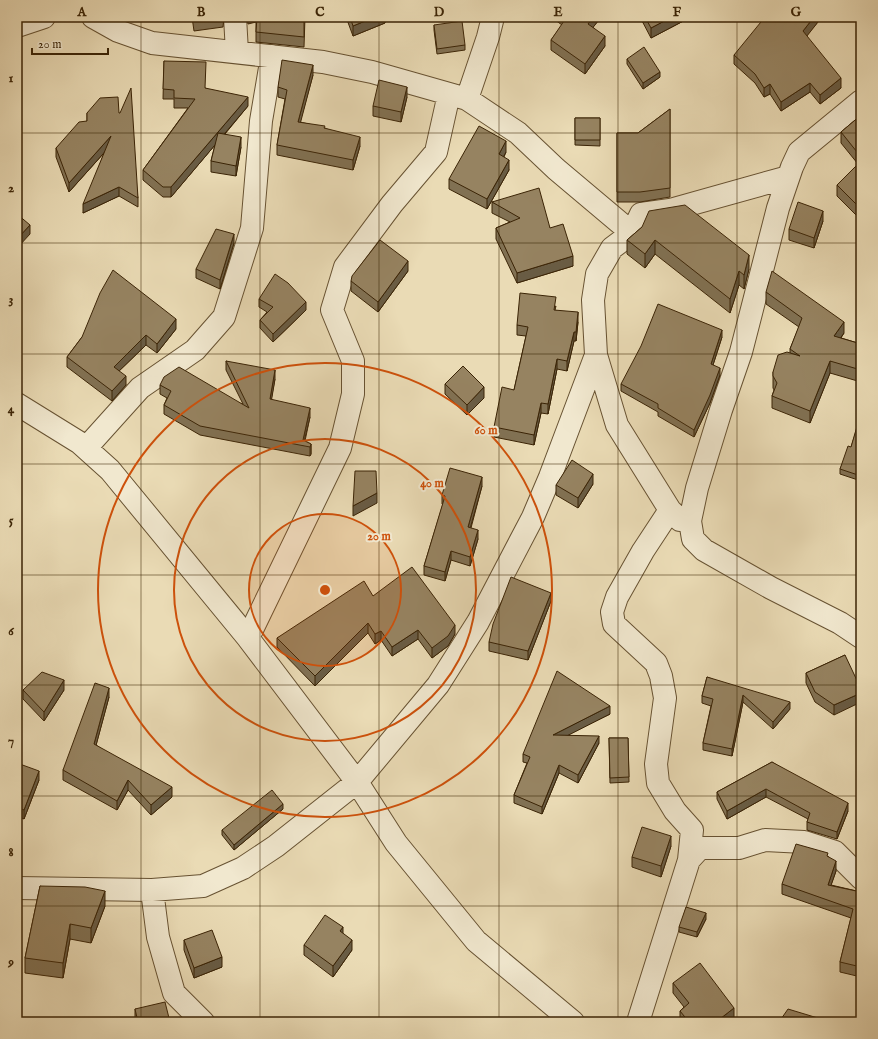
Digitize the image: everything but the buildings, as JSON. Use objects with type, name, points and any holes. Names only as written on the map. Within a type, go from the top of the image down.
[{"type":"street","points":[[17,26],[44,17]]},
{"type":"street","points":[[93,17],[118,31],[152,43],[322,62],[372,72],[458,96],[518,133],[556,169],[632,233]]},
{"type":"street","points":[[235,17],[237,52]]},
{"type":"street","points":[[248,638],[340,448],[353,394],[353,361],[332,310],[345,267],[392,204],[436,152],[458,96],[488,37],[493,17]]},
{"type":"street","points":[[86,448],[140,388],[195,350],[224,316],[252,228],[261,121],[272,56]]},
{"type":"street","points":[[861,101],[799,152],[788,177],[778,208],[741,352],[697,488],[690,521],[693,539],[704,550],[771,588],[840,623],[861,637]]},
{"type":"street","points":[[691,531],[670,510],[617,425],[596,355],[592,300],[597,274],[612,248],[632,233],[642,214],[670,210],[788,177]]},
{"type":"street","points":[[17,888],[152,890],[203,886],[243,868],[276,846],[358,782],[438,685],[478,622],[533,517],[550,477],[596,355]]},
{"type":"street","points":[[17,404],[80,443],[110,470],[248,638],[358,782],[396,843],[476,941],[573,1022]]},
{"type":"street","points":[[638,1022],[688,860],[692,830],[675,810],[658,783],[656,764],[665,698],[661,676],[656,663],[614,624],[612,612],[617,597],[643,551],[670,510]]},
{"type":"street","points":[[688,860],[700,848],[740,848],[765,840],[785,840],[804,842],[835,852],[861,878]]},
{"type":"street","points":[[152,890],[158,937],[174,993],[203,1022]]}]
